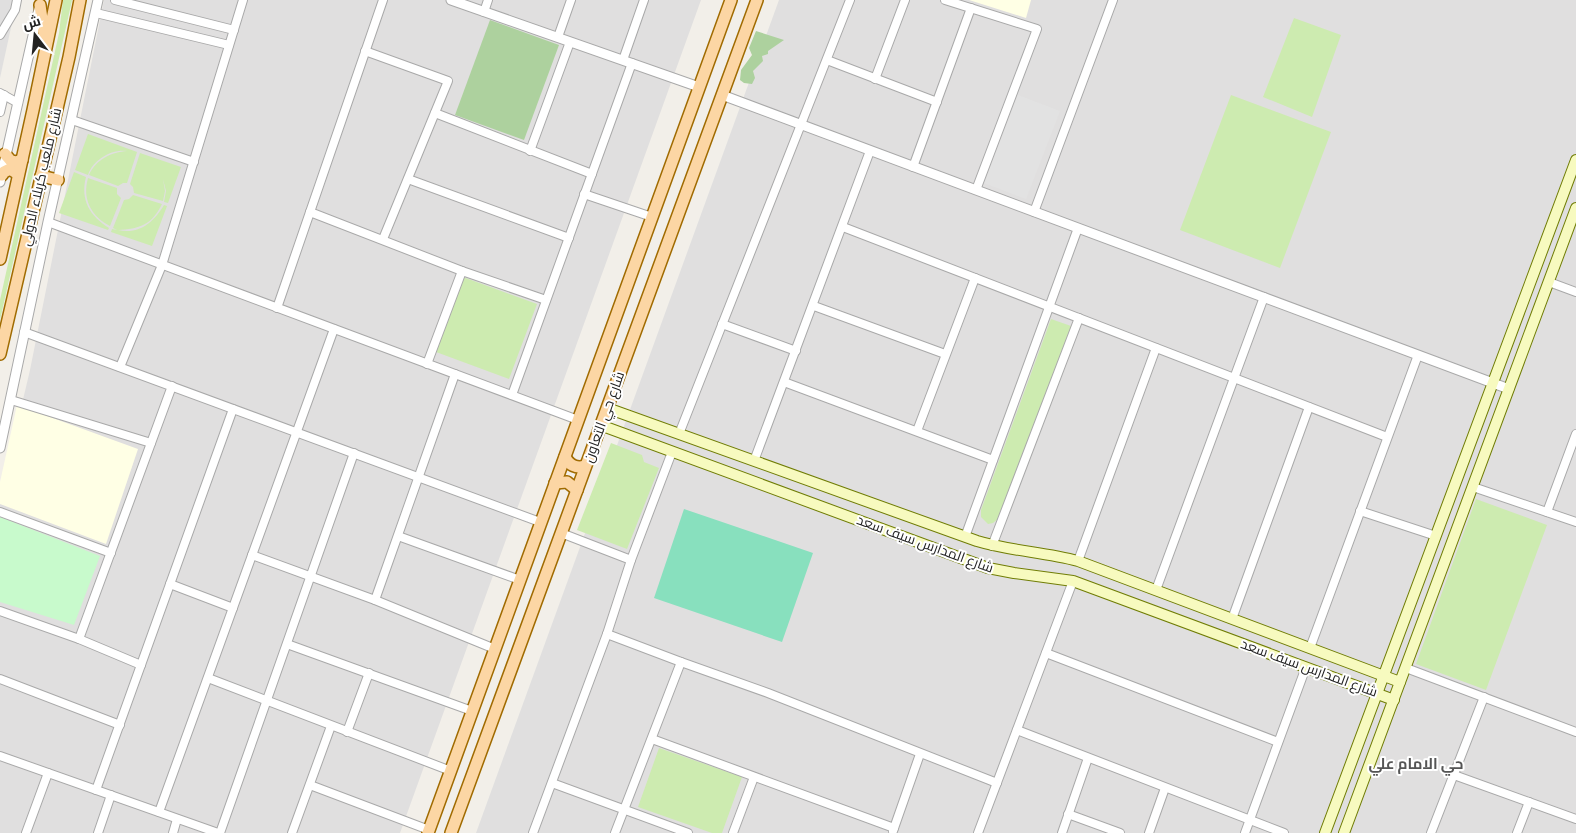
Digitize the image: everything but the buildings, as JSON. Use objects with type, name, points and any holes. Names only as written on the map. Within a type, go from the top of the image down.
[{"type":"main road","name":"شارع ملعب كربلاء الدولي","points":[[0,259],[56,0]]},
{"type":"main road","name":"شارع ملعب كربلاء الدولي","points":[[0,354],[70,58],[80,0]]},
{"type":"main road","name":"شارع حي التعاون","points":[[429,831],[731,0]]},
{"type":"main road","points":[[40,2],[46,48]]},
{"type":"main road","name":"شارع حي التعاون","points":[[451,833],[722,95],[754,2]]},
{"type":"main road","points":[[5,154],[16,162],[22,160]]},
{"type":"main road","points":[[1325,833],[1576,160]]},
{"type":"main road","points":[[1,178],[4,172],[10,169],[18,174]]},
{"type":"main road","points":[[41,176],[58,180]]},
{"type":"main road","points":[[1344,833],[1576,208]]},
{"type":"main road","name":"شارع المدارس سيف سعد","points":[[607,408],[992,546],[1042,553],[1078,561],[1400,682]]},
{"type":"main road","name":"شارع المدارس سيف سعد","points":[[600,425],[988,568],[1073,581],[1394,700]]},
{"type":"main road","points":[[565,456],[573,466],[581,468],[585,466]]},
{"type":"main road","points":[[782,492],[791,482],[790,474]]},
{"type":"main road","points":[[804,500],[804,487],[811,481]]},
{"type":"main road","points":[[555,483],[568,482],[577,490]]},
{"type":"main road","points":[[1264,652],[1272,647],[1272,634]]},
{"type":"main road","points":[[1282,658],[1281,654],[1284,646],[1291,641]]},
{"type":"street","points":[[0,36],[2,26],[15,10],[17,0]]},
{"type":"street","points":[[0,448],[98,0]]},
{"type":"street","points":[[115,0],[234,30]]},
{"type":"street","points":[[120,368],[162,265],[243,0]]},
{"type":"street","points":[[277,308],[383,0]]},
{"type":"street","points":[[451,0],[699,87]]},
{"type":"street","points":[[484,12],[488,0]]},
{"type":"street","points":[[558,37],[571,0]]},
{"type":"street","points":[[512,395],[592,174],[644,0]]},
{"type":"street","points":[[679,434],[850,0]]},
{"type":"street","points":[[875,79],[905,0]]},
{"type":"street","points":[[946,0],[1037,29],[976,190]]},
{"type":"street","points":[[1034,212],[1113,0]]},
{"type":"street","points":[[1,178],[40,2]]},
{"type":"street","points":[[913,167],[971,8]]},
{"type":"street","points":[[96,13],[229,45]]},
{"type":"street","points":[[530,151],[570,42]]},
{"type":"street","points":[[366,51],[448,81],[383,239]]},
{"type":"street","points":[[827,60],[937,102]]},
{"type":"street","points":[[0,112],[2,94],[18,104]]},
{"type":"street","points":[[722,95],[1509,389]]},
{"type":"street","points":[[435,113],[592,174]]},
{"type":"street","points":[[72,120],[194,162]]},
{"type":"street","points":[[754,461],[814,306],[870,151]]},
{"type":"street","points":[[408,179],[568,238]]},
{"type":"street","points":[[584,194],[652,217]]},
{"type":"street","points":[[310,212],[462,271],[546,300]]},
{"type":"street","points":[[48,222],[578,420]]},
{"type":"street","points":[[842,226],[1386,438]]},
{"type":"street","points":[[966,537],[1078,228]]},
{"type":"street","points":[[427,364],[462,271]]},
{"type":"street","points":[[917,431],[975,278]]},
{"type":"street","points":[[1549,282],[1576,292]]},
{"type":"street","points":[[1156,590],[1264,297]]},
{"type":"street","points":[[814,306],[945,354]]},
{"type":"street","points":[[992,546],[1079,318]]},
{"type":"street","points":[[722,324],[796,351]]},
{"type":"street","points":[[159,812],[334,329]]},
{"type":"street","points":[[24,332],[540,522]]},
{"type":"street","points":[[1078,561],[1156,348]]},
{"type":"street","points":[[1310,648],[1418,354]]},
{"type":"street","points":[[375,600],[455,374]]},
{"type":"street","points":[[784,382],[993,460]]},
{"type":"street","points":[[79,639],[172,386]]},
{"type":"street","points":[[11,400],[151,443]]},
{"type":"street","points":[[1232,619],[1309,407]]},
{"type":"street","points":[[96,790],[233,409]]},
{"type":"street","points":[[1547,512],[1576,434]]},
{"type":"street","points":[[533,833],[672,452]]},
{"type":"street","points":[[0,756],[219,833],[354,453]]},
{"type":"street","points":[[1472,487],[1576,522]]},
{"type":"street","points":[[1360,511],[1436,536]]},
{"type":"street","points":[[0,512],[111,553]]},
{"type":"street","points":[[561,533],[632,560]]},
{"type":"street","points":[[398,536],[520,580]]},
{"type":"street","points":[[252,555],[375,600],[495,649]]},
{"type":"street","points":[[978,833],[1073,581]]},
{"type":"street","points":[[170,584],[233,608]]},
{"type":"street","points":[[0,611],[79,639],[141,665]]},
{"type":"street","points":[[607,634],[768,693],[997,784]]},
{"type":"street","points":[[287,644],[472,711]]},
{"type":"street","points":[[1046,653],[1278,742]]},
{"type":"street","points":[[615,833],[681,662]]},
{"type":"street","points":[[1245,833],[1306,667]]},
{"type":"street","points":[[1406,668],[1576,732]]},
{"type":"street","points":[[347,732],[369,674]]},
{"type":"street","points":[[208,678],[451,771]]},
{"type":"street","points":[[0,679],[120,724]]},
{"type":"street","points":[[1432,833],[1484,697]]},
{"type":"street","points":[[292,833],[331,726]]},
{"type":"street","points":[[1017,730],[1284,833]]},
{"type":"street","points":[[652,739],[893,831],[920,754]]},
{"type":"street","points":[[1062,833],[1088,758]]},
{"type":"street","points":[[26,833],[48,773]]},
{"type":"street","points":[[1454,775],[1576,819]]},
{"type":"street","points":[[733,833],[754,777]]},
{"type":"street","points":[[552,783],[688,833]]},
{"type":"street","points":[[310,785],[429,831]]},
{"type":"street","points":[[1149,833],[1165,788]]},
{"type":"street","points":[[98,833],[111,795]]},
{"type":"street","points":[[1517,833],[1529,802]]},
{"type":"street","points":[[1068,814],[1120,833]]},
{"type":"street","points":[[172,833],[177,819]]},
{"type":"shaded area","points":[[0,0],[17,0],[0,78]]},
{"type":"shaded area","points":[[104,0],[701,0],[400,833],[0,833],[0,497],[30,370]]},
{"type":"shaded area","name":"حي الامام علي","points":[[779,0],[1576,0],[1576,833],[476,833]]},
{"type":"shaded area","points":[[969,0],[1031,0],[1026,18]]},
{"type":"shaded area","points":[[1018,95],[1060,111],[1026,199],[984,183]]},
{"type":"shaded area","points":[[17,405],[138,449],[106,544],[0,504],[0,482]]},
{"type":"green space","points":[[63,0],[72,0],[0,320],[0,300],[59,33]]},
{"type":"green space","points":[[1294,18],[1341,35],[1312,117],[1263,97]]},
{"type":"green space","points":[[490,20],[559,45],[524,140],[455,115]]},
{"type":"green space","points":[[756,31],[784,40],[768,51],[768,54],[762,56],[763,61],[753,71],[755,78],[752,84],[744,83],[740,80],[741,70],[752,55],[749,48]]},
{"type":"green space","points":[[1231,95],[1331,132],[1280,268],[1180,230]]},
{"type":"green space","points":[[88,134],[137,152],[127,183],[118,186],[89,175],[92,169],[105,157],[127,151],[115,152],[98,160],[90,170],[88,175],[75,170]]},
{"type":"green space","points":[[140,153],[181,167],[168,203],[164,202],[166,191],[163,179],[165,191],[163,201],[134,193],[133,187],[130,184]]},
{"type":"green space","points":[[74,172],[86,177],[84,193],[88,207],[109,228],[108,230],[59,213]]},
{"type":"green space","points":[[88,178],[117,188],[117,194],[121,198],[110,226],[93,212],[87,200],[86,186]]},
{"type":"green space","points":[[133,195],[162,204],[154,217],[139,227],[118,230],[133,231],[139,229],[151,222],[164,205],[167,206],[152,246],[111,232],[112,229],[117,230],[113,228],[124,200],[129,199]]},
{"type":"green space","points":[[463,277],[537,304],[509,379],[436,352]]},
{"type":"green space","points":[[1051,319],[1071,326],[1004,514],[993,523],[988,524],[981,517],[981,510]]},
{"type":"green space","points":[[611,443],[642,455],[644,462],[659,468],[627,549],[577,530]]},
{"type":"green space","points":[[1476,499],[1547,525],[1486,690],[1416,664]]},
{"type":"green space","points":[[684,509],[813,553],[782,642],[654,598]]},
{"type":"green space","points":[[0,517],[100,556],[74,625],[0,602]]},
{"type":"green space","points":[[659,748],[742,777],[722,833],[712,833],[638,807]]},
{"type":"district","name":"حي الامام علي","points":[[1416,764]]}]
